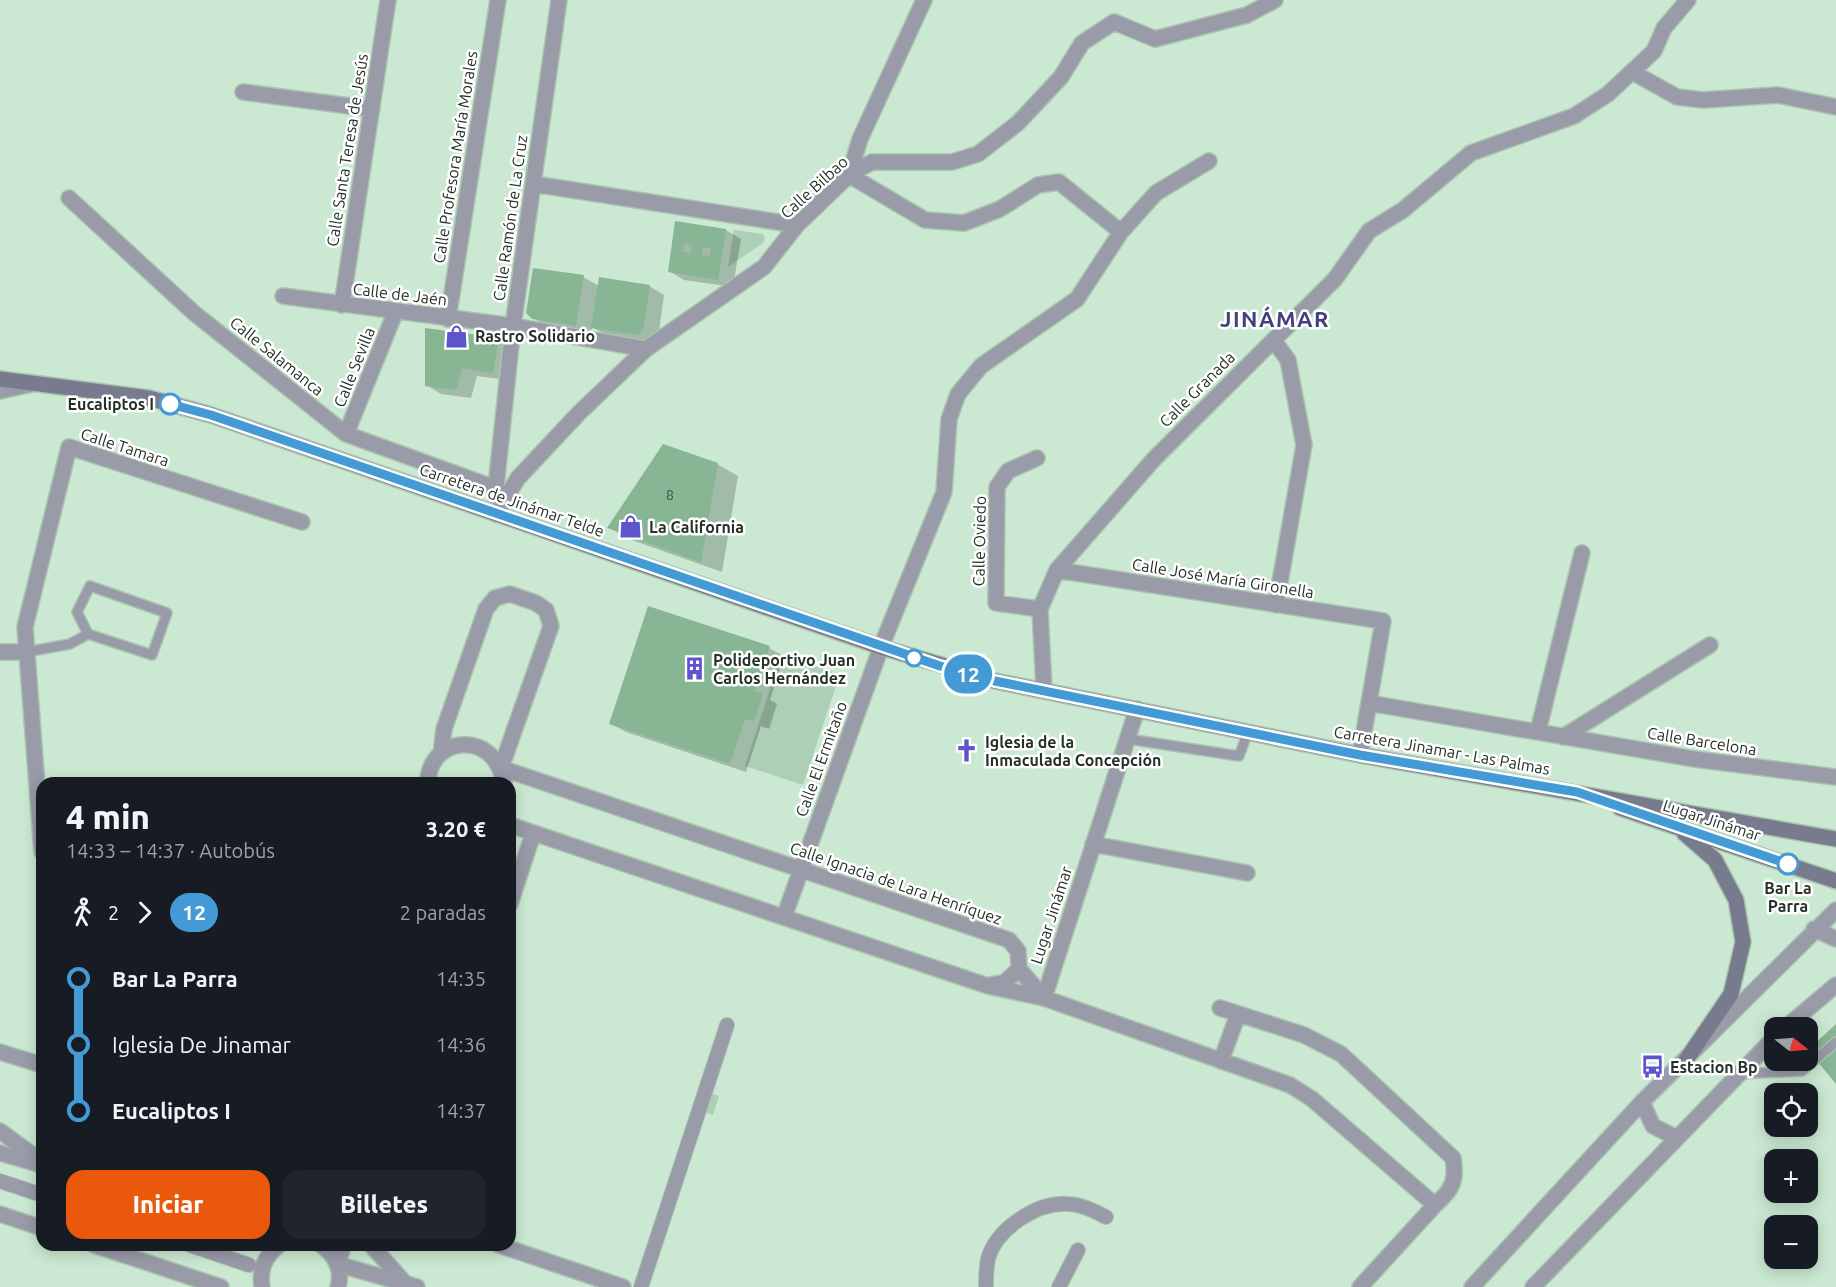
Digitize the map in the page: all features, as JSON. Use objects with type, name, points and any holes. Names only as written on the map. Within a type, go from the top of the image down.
[{"type":"main road","name":"Carretera de Jinámar Telde","points":[[0,379],[149,398],[211,415],[881,647],[962,672],[1044,690]]},
{"type":"main road","name":"Carretera Jinamar - Las Palmas","points":[[1044,690],[1360,755],[1836,839]]},
{"type":"main road","name":"Lugar Jinámar","points":[[1577,792],[1836,881]]},
{"type":"main road","points":[[1679,828],[1715,860],[1736,900],[1743,942],[1731,994],[1686,1060]]},
{"type":"street","name":"Calle Santa Teresa de Jesús","points":[[342,305],[388,0]]},
{"type":"street","name":"Calle Profesora María Morales","points":[[448,319],[498,0]]},
{"type":"street","name":"Calle Ramón de La Cruz","points":[[496,514],[495,488],[513,326],[560,0]]},
{"type":"street","points":[[924,0],[860,140],[849,175],[925,220],[964,223],[1000,209],[1038,185],[1059,182],[1121,232]]},
{"type":"street","name":"Calle Bilbao","points":[[496,514],[518,478],[579,413],[646,349],[764,267],[797,225],[849,175],[872,162],[952,162],[978,154],[1018,123],[1054,85],[1082,44],[1114,22],[1155,39],[1246,15],[1275,0]]},
{"type":"street","name":"Calle Granada","points":[[1044,690],[1040,609],[1057,570],[1154,459],[1253,358],[1335,279],[1369,231],[1403,210],[1471,153],[1575,116],[1634,73],[1654,51],[1665,28],[1688,0]]},
{"type":"street","points":[[1634,73],[1677,97],[1703,100],[1778,95],[1836,107]]},
{"type":"street","points":[[243,92],[372,110]]},
{"type":"street","name":"Calle El Ermitaño","points":[[784,917],[881,647],[944,492],[949,419],[958,394],[981,366],[1077,299],[1121,232],[1156,193],[1209,161]]},
{"type":"street","points":[[534,184],[797,225]]},
{"type":"street","name":"Calle Salamanca","points":[[69,198],[194,312],[346,434],[495,488]]},
{"type":"street","name":"Calle de Jaén","points":[[283,296],[395,313],[513,326],[646,349]]},
{"type":"street","name":"Calle Sevilla","points":[[346,434],[395,313]]},
{"type":"street","points":[[1274,340],[1288,360],[1304,445],[1276,605]]},
{"type":"street","points":[[0,391],[33,384]]},
{"type":"street","name":"Calle Tamara","points":[[36,777],[25,627],[69,447],[302,522]]},
{"type":"street","name":"Calle Oviedo","points":[[1037,458],[1008,471],[997,487],[996,603],[1040,609]]},
{"type":"street","points":[[1538,731],[1582,553]]},
{"type":"street","name":"Calle José María Gironella","points":[[1057,570],[1383,621],[1369,703]]},
{"type":"street","points":[[441,753],[444,729],[486,609],[495,598],[510,594],[536,603],[546,610],[551,626],[502,776]]},
{"type":"street","points":[[1563,736],[1710,645]]},
{"type":"street","points":[[0,652],[26,652]]},
{"type":"street","points":[[1360,755],[1369,703]]},
{"type":"street","name":"Calle Barcelona","points":[[1369,703],[1695,759],[1836,777]]},
{"type":"street","name":"Lugar Jinámar","points":[[1044,998],[1137,709]]},
{"type":"street","points":[[429,777],[432,764],[441,753],[457,745],[475,745],[491,753],[502,776]]},
{"type":"street","name":"Calle Ignacia de Lara Henríquez","points":[[516,780],[800,870],[1009,940],[1018,951],[1019,969]]},
{"type":"street","points":[[516,827],[988,986],[1044,998],[1290,1085],[1312,1099],[1435,1206]]},
{"type":"street","points":[[516,886],[533,834]]},
{"type":"street","points":[[1093,844],[1247,873]]},
{"type":"street","points":[[1472,1287],[1642,1102],[1814,929],[1836,910]]},
{"type":"street","points":[[1814,929],[1836,939]]},
{"type":"street","points":[[988,986],[1005,982],[1019,969],[1044,998]]},
{"type":"street","points":[[1798,1017],[1836,985]]},
{"type":"street","points":[[1818,1001],[1836,992]]},
{"type":"street","points":[[1220,1008],[1304,1035],[1341,1054],[1453,1158],[1456,1175],[1452,1190],[1360,1287]]},
{"type":"street","points":[[1221,1061],[1238,1014]]},
{"type":"street","points":[[641,1287],[727,1025]]},
{"type":"street","points":[[1533,1287],[1675,1137],[1764,1048]]},
{"type":"street","points":[[0,1052],[36,1063]]},
{"type":"street","points":[[1642,1102],[1653,1126],[1675,1137]]},
{"type":"street","points":[[0,1131],[36,1158]]},
{"type":"street","points":[[0,1154],[36,1162]]},
{"type":"street","points":[[0,1181],[36,1193]]},
{"type":"street","points":[[986,1287],[988,1259],[998,1240],[1012,1225],[1040,1208],[1066,1204],[1087,1208],[1106,1217]]},
{"type":"street","points":[[0,1214],[36,1226]]},
{"type":"street","points":[[516,1250],[623,1287]]},
{"type":"street","points":[[1059,1287],[1078,1250]]},
{"type":"street","points":[[112,1251],[221,1287]]},
{"type":"street","points":[[208,1251],[249,1265]]},
{"type":"street","points":[[262,1287],[263,1264],[271,1251]]},
{"type":"street","points":[[329,1251],[337,1264],[411,1285]]},
{"type":"street","points":[[338,1287],[337,1264],[342,1251]]},
{"type":"street","points":[[377,1251],[411,1285]]},
{"type":"lane","points":[[26,652],[70,644],[88,634],[152,655],[167,613],[90,586],[77,612],[88,634]]},
{"type":"lane","points":[[1128,739],[1239,756],[1248,732]]},
{"type":"lane","points":[[1738,1074],[1802,1071],[1836,1042]]},
{"type":"green space","points":[[734,230],[763,234],[765,238],[763,243],[728,267]]},
{"type":"green space","points":[[781,655],[840,674],[803,785],[745,766]]},
{"type":"green space","points":[[699,1089],[719,1096],[713,1115],[693,1108]]},
{"type":"building","points":[[675,221],[726,229],[718,280],[668,272]],"holes":[[[684,244],[692,245],[691,253],[683,252]],[[703,247],[711,248],[710,256],[702,255]]]},
{"type":"building","points":[[533,268],[584,275],[576,326],[532,319],[526,313]]},
{"type":"building","points":[[599,277],[650,285],[643,330],[637,335],[591,328]]},
{"type":"building","points":[[425,328],[494,337],[498,343],[493,373],[462,368],[456,390],[425,386]]},
{"type":"building","points":[[663,444],[718,463],[701,562],[607,528]]},
{"type":"building","name":"Polideportivo Juan Carlos Hernández","points":[[648,606],[770,646],[755,691],[763,694],[754,721],[745,719],[730,764],[609,724]]},
{"type":"building","points":[[1836,1024],[1836,1084],[1818,1062],[1818,1041]]},
{"type":"bus line","name":"12","points":[[170,404],[211,415],[940,666],[995,681],[1360,755],[1577,792],[1788,864]]},
{"type":"place","name":"Rastro Solidario","points":[[457,336]]},
{"type":"place","name":"Eucaliptos I","points":[[170,404]]},
{"type":"place","name":"La California","points":[[631,527]]},
{"type":"place","name":"Polideportivo Juan Carlos Hernández","points":[[695,669]]},
{"type":"place","name":"Iglesia de la Inmaculada Concepción","points":[[967,751]]},
{"type":"place","name":"Bar La Parra","points":[[1788,864]]},
{"type":"place","name":"Estacion Bp","points":[[1652,1067]]},
{"type":"district","name":"JINÁMAR","points":[[1275,318]]}]
